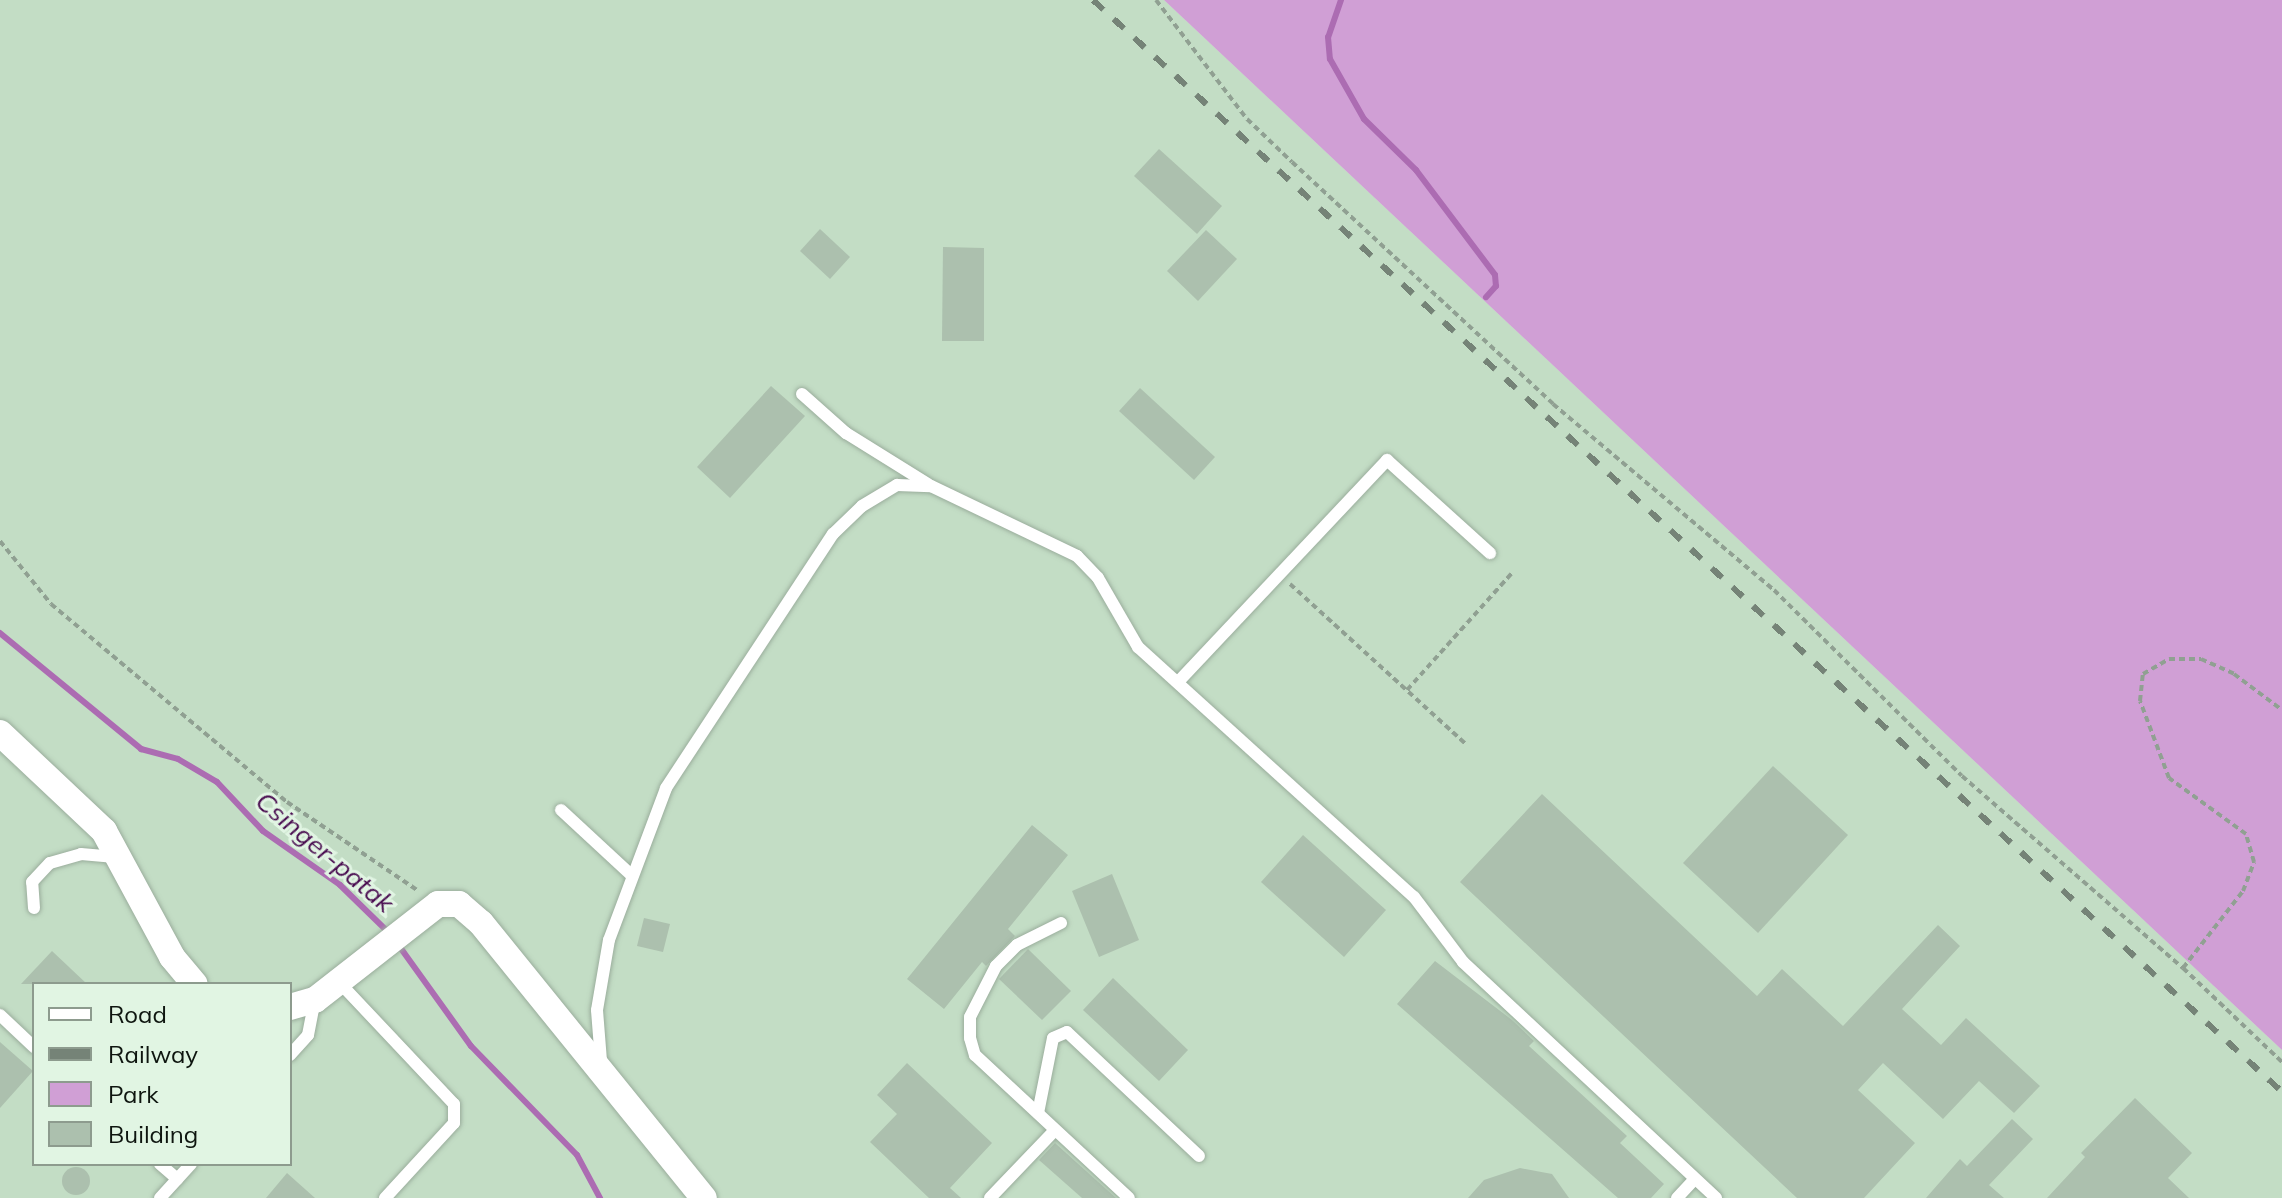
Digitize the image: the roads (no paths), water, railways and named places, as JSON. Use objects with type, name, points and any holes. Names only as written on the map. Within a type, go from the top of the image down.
[{"type":"street","points":[[0,733],[86,811],[122,857],[172,957],[193,982]]},
{"type":"street","points":[[292,1006],[315,1000],[438,904],[459,904],[481,923],[704,1198]]},
{"type":"lane","points":[[802,394],[846,433],[931,486],[1077,556],[1098,578],[1138,647],[1414,897],[1463,962],[1716,1198]]},
{"type":"lane","points":[[1178,682],[1387,460],[1490,553]]},
{"type":"lane","points":[[604,1075],[597,1010],[609,940],[630,874],[666,788],[833,534],[862,506],[897,485],[931,486]]},
{"type":"lane","points":[[561,810],[630,874]]},
{"type":"lane","points":[[34,908],[32,882],[50,863],[81,854],[122,857]]},
{"type":"lane","points":[[1061,923],[1017,945],[996,966],[970,1017],[975,1055],[1129,1198]]},
{"type":"lane","points":[[338,981],[454,1104],[454,1123],[385,1198]]},
{"type":"lane","points":[[292,1053],[308,1035],[315,1000]]},
{"type":"lane","points":[[0,1015],[32,1045]]},
{"type":"lane","points":[[1038,1113],[1053,1038],[1067,1032],[1199,1156]]},
{"type":"lane","points":[[990,1198],[1055,1130]]},
{"type":"lane","points":[[162,1166],[177,1179]]},
{"type":"lane","points":[[160,1198],[189,1166]]},
{"type":"lane","points":[[1677,1198],[1695,1179]]},
{"type":"waterway","points":[[1341,0],[1328,37],[1330,59],[1364,119],[1416,170],[1495,275],[1496,286],[1486,297]]},
{"type":"waterway","name":"Csinger-patak","points":[[0,633],[141,749],[178,759],[217,782],[263,831],[340,885],[390,934]]},
{"type":"waterway","name":"Csinger-patak","points":[[397,943],[471,1046],[577,1155],[600,1198]]},
{"type":"railway","points":[[1093,0],[2282,1092]]}]
